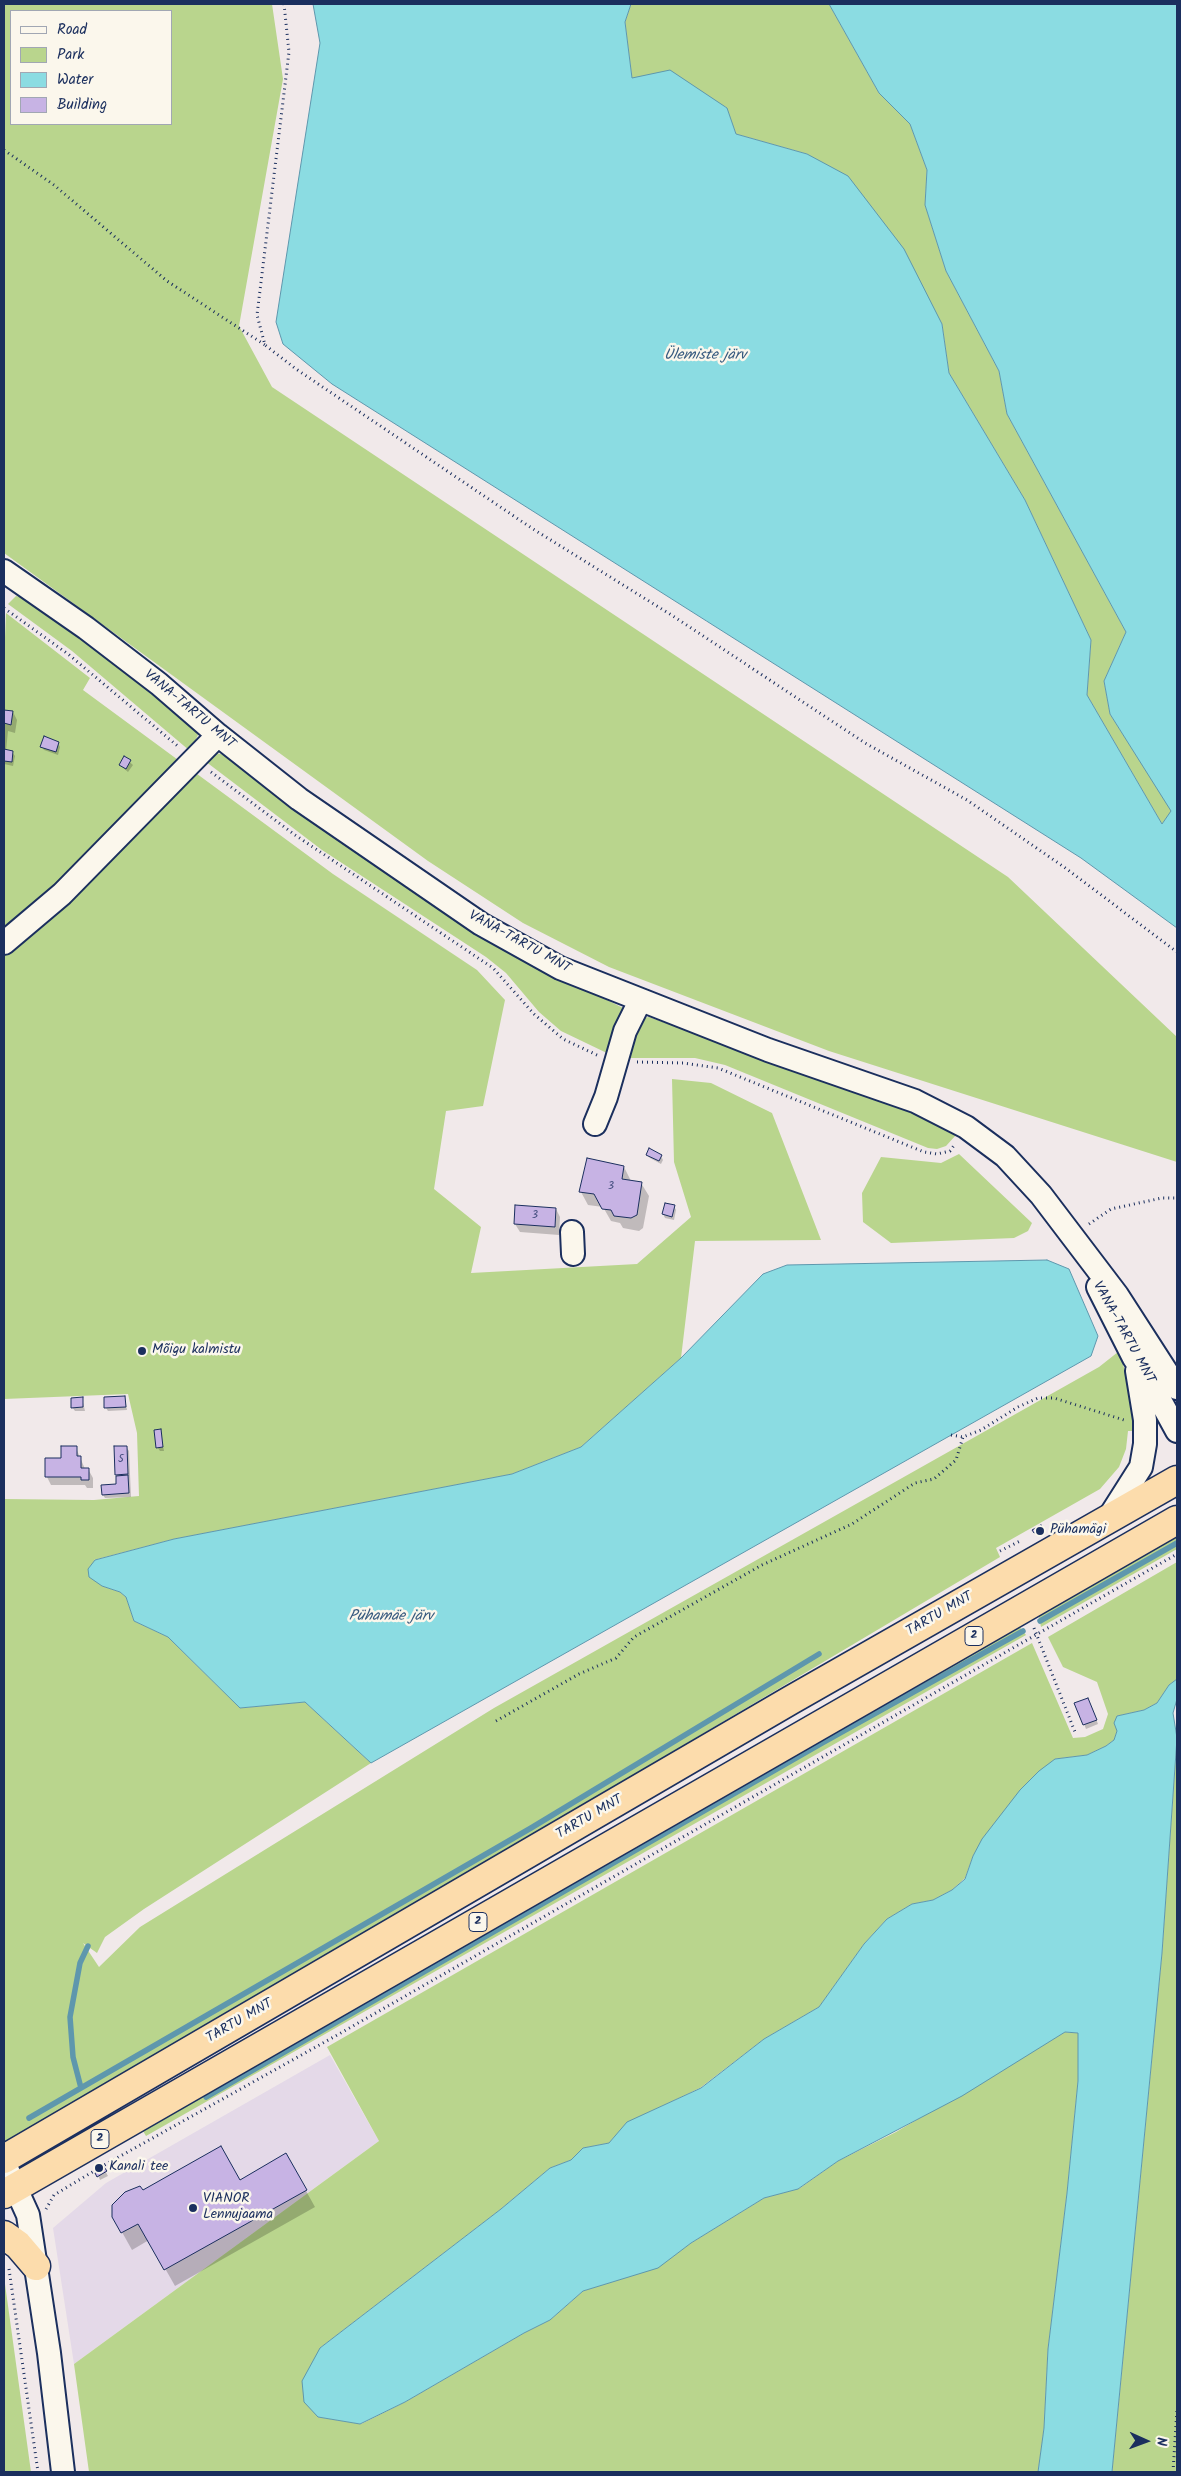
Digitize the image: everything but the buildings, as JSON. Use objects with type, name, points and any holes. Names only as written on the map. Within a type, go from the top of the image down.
[{"type":"highway","name":"TARTU MNT","points":[[4,2160],[791,1700],[1177,1480]]},
{"type":"highway","name":"2","points":[[10,2190],[1177,1520]]},
{"type":"highway","points":[[5,2248],[18,2245],[36,2266]]},
{"type":"street","name":"VANA-TARTU MNT","points":[[4,571],[86,628],[159,684],[218,735],[299,798],[482,924],[560,968],[768,1050],[915,1101],[966,1127],[1005,1156],[1024,1174],[1117,1295],[1172,1373],[1177,1388]]},
{"type":"street","points":[[4,943],[62,894],[218,735]]},
{"type":"street","points":[[595,1124],[606,1098],[625,1031],[640,1001]]},
{"type":"street","name":"VANA-TARTU MNT","points":[[1071,1235],[1134,1358],[1149,1380],[1177,1431]]},
{"type":"street","points":[[1108,1520],[1141,1467],[1145,1444],[1141,1388],[1134,1358]]},
{"type":"street","points":[[4,2160],[10,2190],[28,2215],[63,2472]]},
{"type":"path","points":[[265,345],[256,315],[289,52],[284,4]]},
{"type":"path","points":[[4,150],[54,185],[167,281],[265,345],[304,374],[533,529],[673,616],[865,743],[967,800],[1064,867],[1177,952]]},
{"type":"path","points":[[1071,1235],[1111,1209],[1162,1198],[1177,1198]]},
{"type":"path","points":[[951,1436],[963,1437],[981,1430],[1018,1407],[1038,1398],[1054,1398],[1124,1420],[1128,1425]]},
{"type":"path","points":[[496,1721],[580,1674],[616,1658],[634,1637],[762,1565],[852,1524],[915,1483],[934,1479],[956,1460],[963,1437]]},
{"type":"path","points":[[1000,1551],[1024,1539]]},
{"type":"path","points":[[42,2211],[47,2209],[54,2195],[100,2168],[1177,1554]]},
{"type":"path","points":[[1023,1608],[1038,1634],[1075,1732]]},
{"type":"path","points":[[5,2248],[38,2472]]},
{"type":"path","points":[[1173,2472],[1177,2409]]},
{"type":"shaded area","points":[[330,2055],[379,2141],[74,2364],[53,2228],[106,2183]]},
{"type":"green space","points":[[4,4],[272,4],[283,79],[239,326],[272,387],[1008,877],[1177,1037],[1177,1162],[829,1051],[609,967],[523,923],[428,861],[4,553]]},
{"type":"green space","points":[[631,4],[829,4],[879,93],[910,124],[927,170],[925,205],[946,271],[999,371],[1007,414],[1126,632],[1104,681],[1110,714],[1172,811],[1162,824],[1087,695],[1091,640],[1025,500],[949,373],[942,324],[807,154],[736,134],[726,107],[632,78],[625,22]]},
{"type":"green space","points":[[16,596],[27,599],[148,689],[196,728],[198,735],[190,751],[72,651],[8,604]]},
{"type":"green space","points":[[6,613],[90,678],[83,690],[333,874],[477,970],[505,1000],[483,1106],[446,1111],[434,1189],[481,1227],[471,1273],[637,1264],[691,1217],[674,1162],[672,1079],[711,1083],[772,1113],[821,1240],[695,1241],[681,1358],[581,1447],[512,1474],[174,1539],[94,1560],[102,1586],[120,1592],[126,1597],[134,1621],[168,1637],[240,1708],[305,1702],[371,1763],[144,1909],[105,1937],[97,1953],[83,1943],[99,1967],[140,1927],[494,1708],[1099,1367],[1118,1352],[1128,1378],[1138,1431],[1128,1431],[1126,1449],[1119,1467],[1100,1489],[996,1548],[1000,1557],[482,1865],[4,2145],[4,1499],[94,1500],[139,1496],[137,1433],[128,1394],[4,1399],[4,662]]},
{"type":"green space","points":[[216,753],[225,755],[346,845],[508,950],[623,1008],[624,1013],[611,1055],[561,1031],[539,1012],[506,973],[486,957],[322,850],[201,758]]},
{"type":"green space","points":[[649,1017],[906,1110],[956,1135],[946,1146],[937,1149],[928,1148],[725,1065],[695,1058],[629,1058],[623,1055],[643,1018]]},
{"type":"green space","points":[[959,1154],[1032,1223],[1028,1231],[1014,1238],[891,1243],[863,1222],[862,1193],[881,1157],[941,1163]]},
{"type":"green space","points":[[1177,1537],[1177,1549],[1041,1627],[1039,1617],[1041,1613]]},
{"type":"green space","points":[[1177,1562],[1177,1679],[1169,1685],[1157,1703],[1144,1710],[1117,1716],[1117,1731],[1114,1740],[1106,1746],[1087,1755],[1055,1759],[973,1856],[965,1878],[952,1890],[933,1900],[912,1904],[887,1919],[864,1944],[819,2007],[764,2039],[700,2088],[627,2123],[609,2143],[583,2148],[571,2160],[550,2168],[501,2209],[320,2348],[318,2417],[361,2424],[405,2402],[550,2320],[583,2291],[658,2267],[691,2243],[764,2198],[800,2188],[838,2161],[896,2132],[1065,2032],[1078,2033],[1078,2081],[1067,2193],[1048,2349],[1044,2428],[1038,2472],[89,2472],[74,2364],[379,2141],[327,2047],[1032,1643],[1073,1738],[1085,1737],[1103,1729],[1108,1714],[1097,1682],[1063,1667],[1048,1637]]},
{"type":"green space","points":[[1019,1626],[1026,1635],[146,2136],[143,2131],[310,2032]]},
{"type":"green space","points":[[1177,1738],[1177,2472],[1112,2472],[1162,1953]]},
{"type":"green space","points":[[4,2281],[5,2284],[31,2472],[4,2472]]},
{"type":"water","name":"Ülemiste järv","points":[[313,4],[631,4],[625,22],[632,78],[670,70],[727,108],[736,134],[807,154],[848,176],[904,249],[942,324],[949,373],[1025,500],[1091,640],[1087,695],[1162,824],[1171,811],[1110,714],[1104,681],[1126,632],[1007,414],[999,371],[946,271],[925,205],[927,170],[910,124],[879,93],[829,4],[1177,4],[1177,928],[1081,858],[332,384],[283,344],[276,322],[320,43]]},
{"type":"water","name":"Pühamäe järv","points":[[1047,1260],[1069,1269],[1098,1336],[1091,1356],[371,1763],[305,1702],[240,1708],[168,1637],[134,1621],[126,1597],[120,1592],[102,1586],[89,1577],[88,1569],[95,1560],[174,1539],[512,1474],[581,1447],[681,1358],[763,1274],[787,1265]]},
{"type":"water","points":[[1177,1679],[1177,1699],[1173,1713],[1177,1738],[1162,1953],[1112,2472],[1038,2472],[1044,2428],[1048,2349],[1067,2193],[1078,2081],[1078,2033],[1065,2032],[962,2096],[838,2161],[798,2189],[764,2198],[691,2243],[658,2268],[583,2291],[550,2320],[405,2402],[360,2424],[318,2417],[304,2402],[302,2381],[320,2348],[501,2209],[550,2168],[571,2160],[583,2148],[609,2143],[627,2122],[701,2088],[764,2039],[819,2007],[864,1944],[887,1919],[912,1904],[933,1900],[952,1890],[965,1879],[973,1856],[982,1839],[1020,1790],[1039,1771],[1055,1759],[1087,1755],[1106,1746],[1114,1740],[1117,1731],[1114,1723],[1117,1716],[1144,1710],[1157,1703],[1169,1685]]},
{"type":"waterway","points":[[1040,1621],[1177,1543]]},
{"type":"waterway","points":[[206,2097],[822,1743],[1023,1631]]},
{"type":"waterway","points":[[29,2118],[531,1828],[819,1654]]},
{"type":"waterway","points":[[81,2088],[73,2057],[70,2017],[80,1963],[88,1946]]},
{"type":"place","name":"Mõigu kalmistu","points":[[142,1351]]},
{"type":"place","name":"Pühamägi","points":[[1040,1531]]},
{"type":"place","name":"Kanali tee","points":[[99,2168]]},
{"type":"place","name":"VIANOR Lennujaama","points":[[193,2208]]}]
